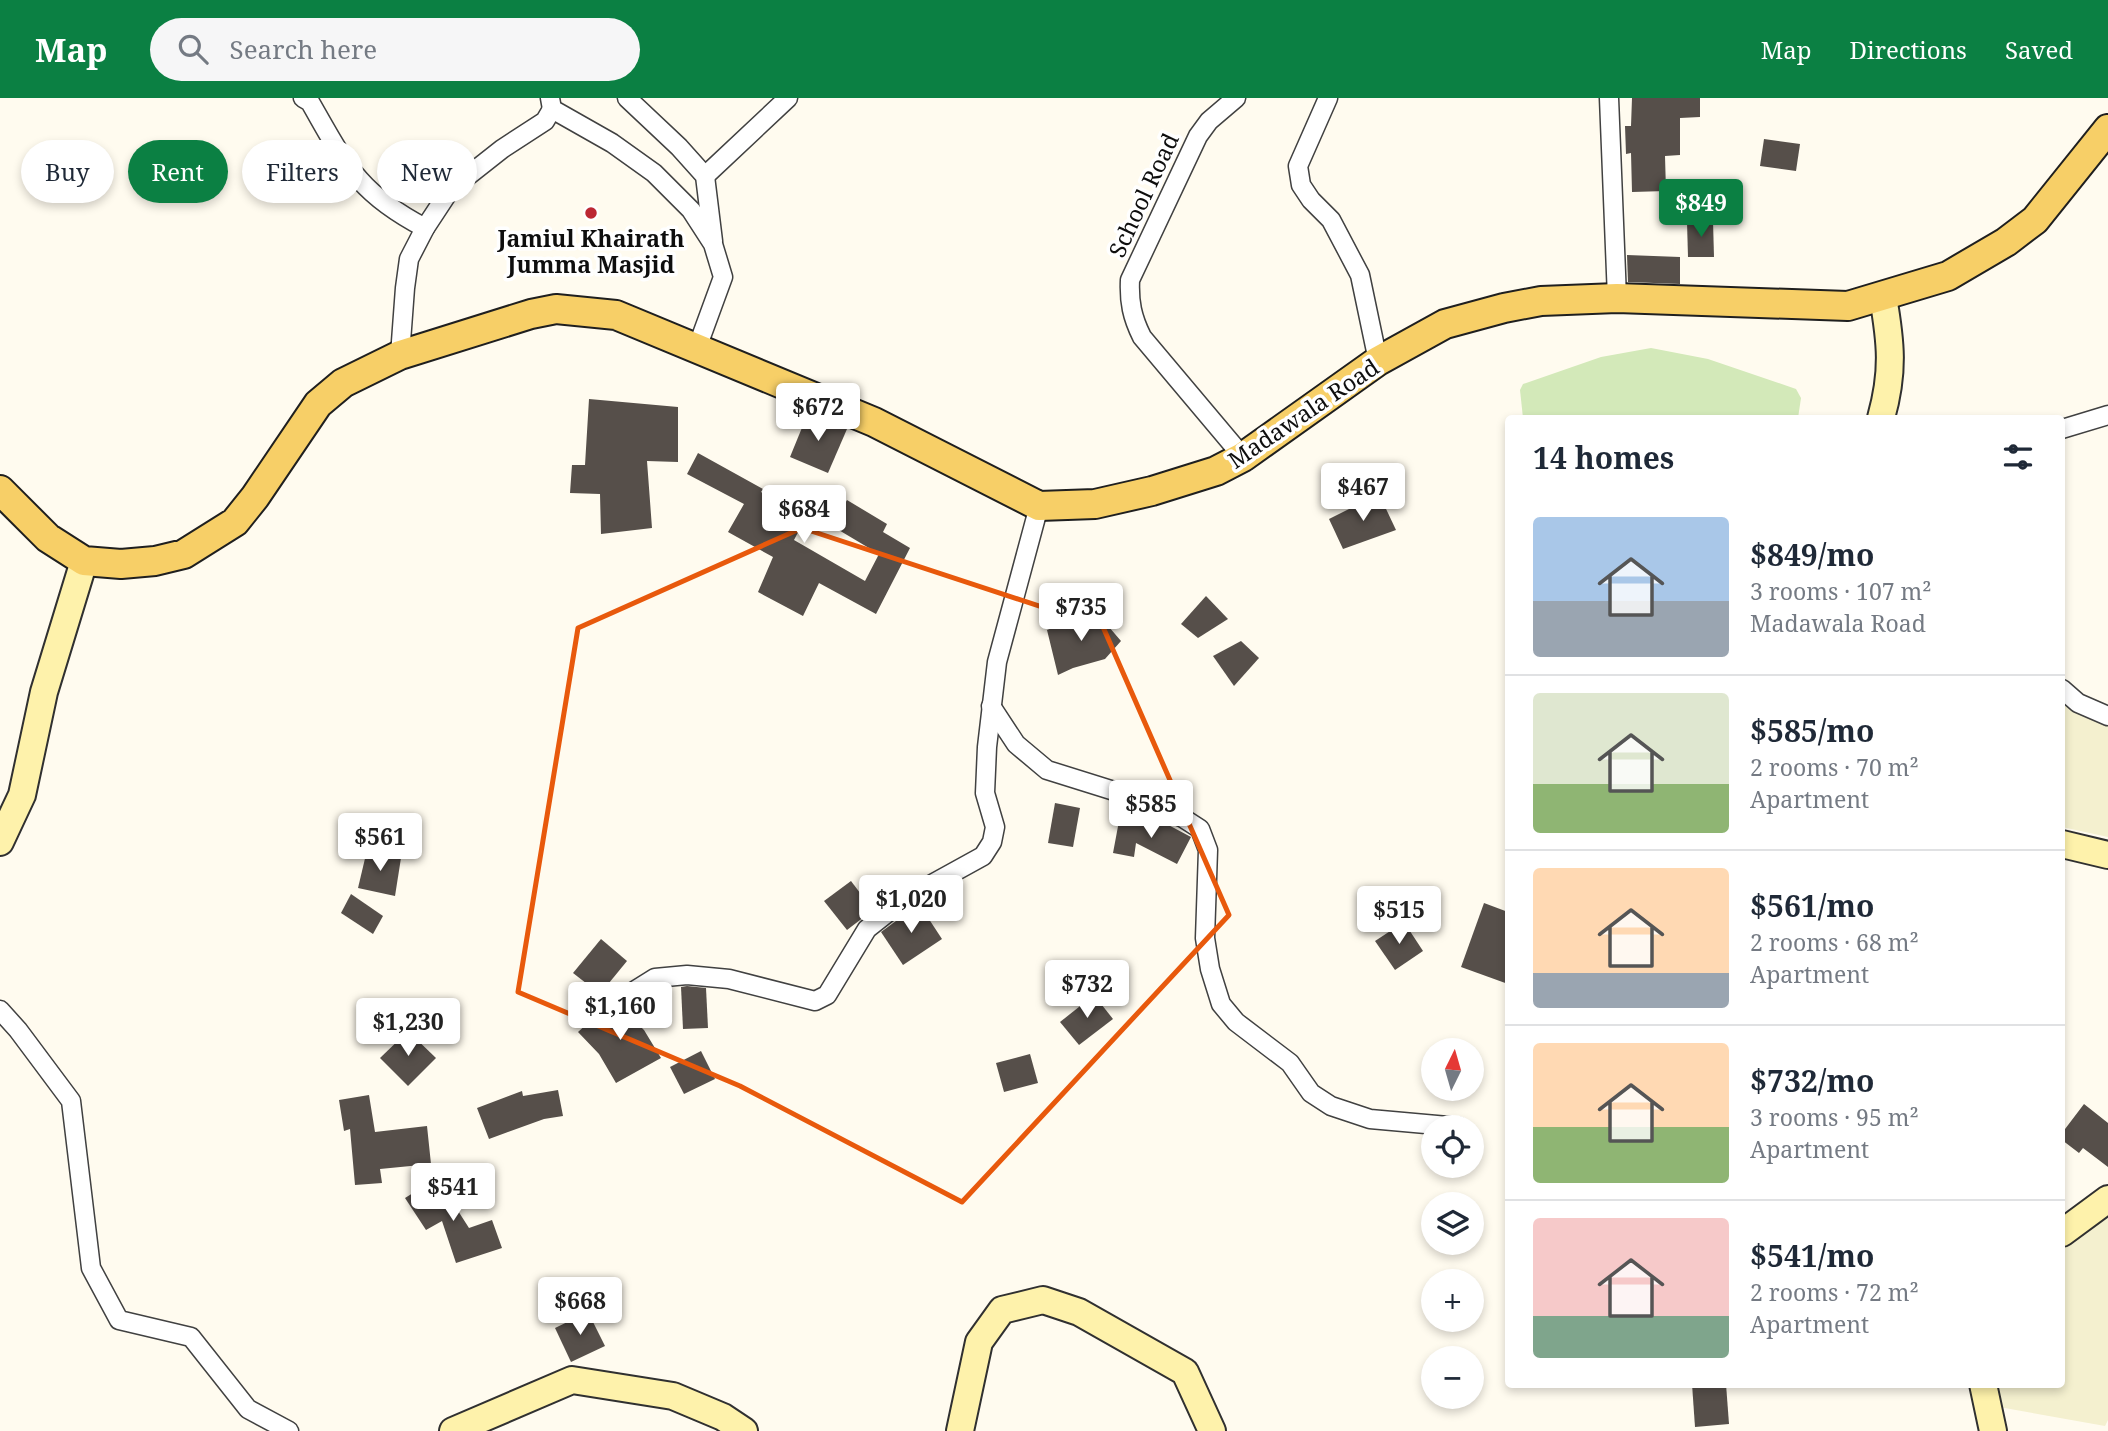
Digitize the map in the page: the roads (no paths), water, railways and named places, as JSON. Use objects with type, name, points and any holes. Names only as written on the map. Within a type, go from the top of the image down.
[{"type":"main road","name":"Madawala Road","points":[[0,490],[48,538],[84,561],[121,564],[155,561],[184,554],[235,522],[256,497],[318,404],[343,383],[400,355],[531,314],[556,309],[616,315],[697,348],[874,422],[1039,506],[1095,504],[1152,491],[1216,471],[1242,457],[1378,361],[1445,324],[1504,308],[1553,300],[1617,298],[1814,307],[1848,306],[1948,276],[2006,242],[2035,220],[2108,129]]},
{"type":"street","points":[[303,98],[310,102],[356,179],[394,212],[425,228]]},
{"type":"street","points":[[627,98],[679,147],[705,176],[713,244],[723,276],[697,348]]},
{"type":"street","points":[[705,176],[766,122],[788,98]]},
{"type":"street","name":"School Road","points":[[1236,98],[1214,115],[1198,136],[1130,280],[1129,301],[1132,317],[1142,337],[1242,457]]},
{"type":"street","points":[[1328,98],[1298,166],[1301,185],[1311,200],[1331,220],[1360,275],[1378,361]]},
{"type":"street","points":[[1609,98],[1617,298]]},
{"type":"street","points":[[400,355],[410,259],[425,228],[450,190],[502,149],[545,121],[551,103],[654,173],[691,211],[713,244]]},
{"type":"street","points":[[1882,415],[1887,398],[1892,350],[1883,297]]},
{"type":"street","points":[[2065,428],[2108,415]]},
{"type":"street","points":[[624,998],[654,978],[688,975],[729,979],[815,1001],[827,995],[867,929],[905,899],[983,856],[992,842],[995,827],[985,793],[997,663],[1039,506]]},
{"type":"street","points":[[0,842],[22,795],[44,692],[84,561]]},
{"type":"street","points":[[2065,692],[2078,703],[2108,716]]},
{"type":"street","points":[[991,706],[1016,744],[1047,770],[1143,800],[1183,817],[1200,830],[1208,850],[1205,938],[1210,969],[1221,1004],[1236,1022],[1278,1051],[1311,1093],[1331,1106],[1370,1119],[1421,1124]]},
{"type":"street","points":[[2065,845],[2108,855]]},
{"type":"street","points":[[0,1010],[71,1101],[91,1268],[119,1320],[191,1337],[248,1409],[289,1431]]},
{"type":"street","points":[[2065,1231],[2108,1199]]},
{"type":"street","points":[[960,1431],[979,1342],[1002,1310],[1043,1300],[1079,1312],[1185,1372],[1212,1431]]},
{"type":"street","points":[[453,1431],[572,1380],[673,1396],[723,1418],[744,1431]]},
{"type":"street","points":[[1984,1388],[1993,1431]]},
{"type":"place","name":"Jamiul Khairath Jumma Masjid","points":[[591,213]]}]
